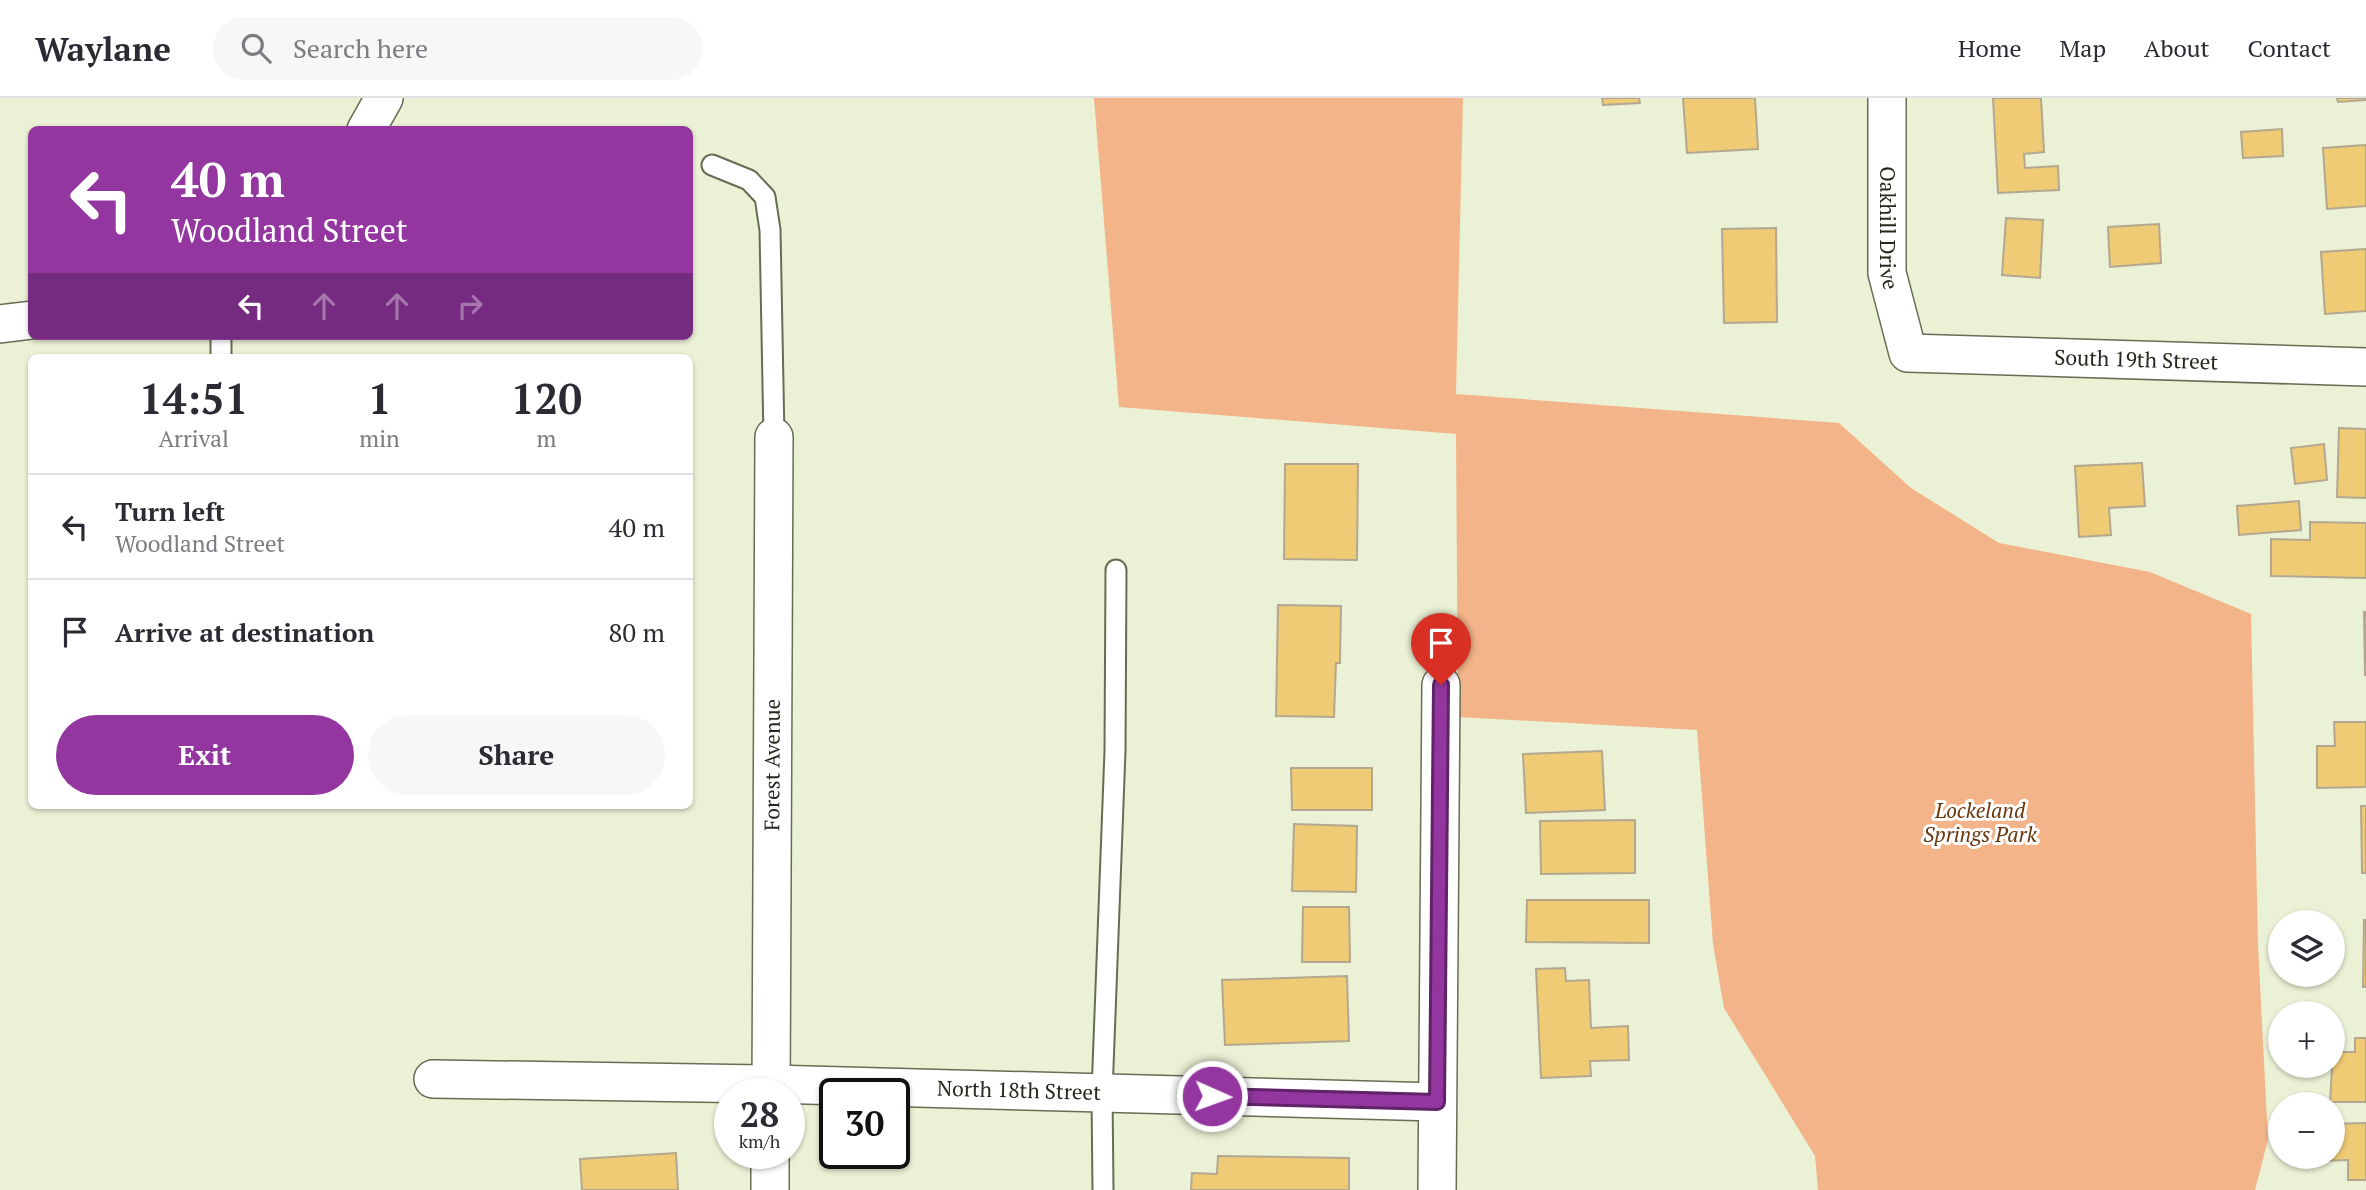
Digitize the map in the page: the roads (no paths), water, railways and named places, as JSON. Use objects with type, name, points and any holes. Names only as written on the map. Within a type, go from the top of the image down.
[{"type":"street","points":[[368,126],[384,98]]},
{"type":"street","name":"Oakhill Drive","points":[[1886,98],[1887,273],[1908,353]]},
{"type":"street","points":[[0,324],[28,320]]},
{"type":"street","name":"South 19th Street","points":[[1908,353],[2366,367]]},
{"type":"street","name":"Forest Avenue","points":[[771,1078],[774,438]]},
{"type":"street","points":[[1437,1190],[1441,685]]},
{"type":"street","name":"North 18th Street","points":[[433,1079],[714,1087]]},
{"type":"street","name":"North 18th Street","points":[[805,1089],[1102,1093],[1437,1102]]},
{"type":"street","points":[[770,1169],[770,1190]]},
{"type":"lane","points":[[712,166],[749,180],[765,197],[770,230],[774,438]]},
{"type":"lane","points":[[1103,1190],[1102,1093],[1115,751],[1116,570]]},
{"type":"park label","name":"Lockeland Springs Park","points":[[1980,823]]}]
